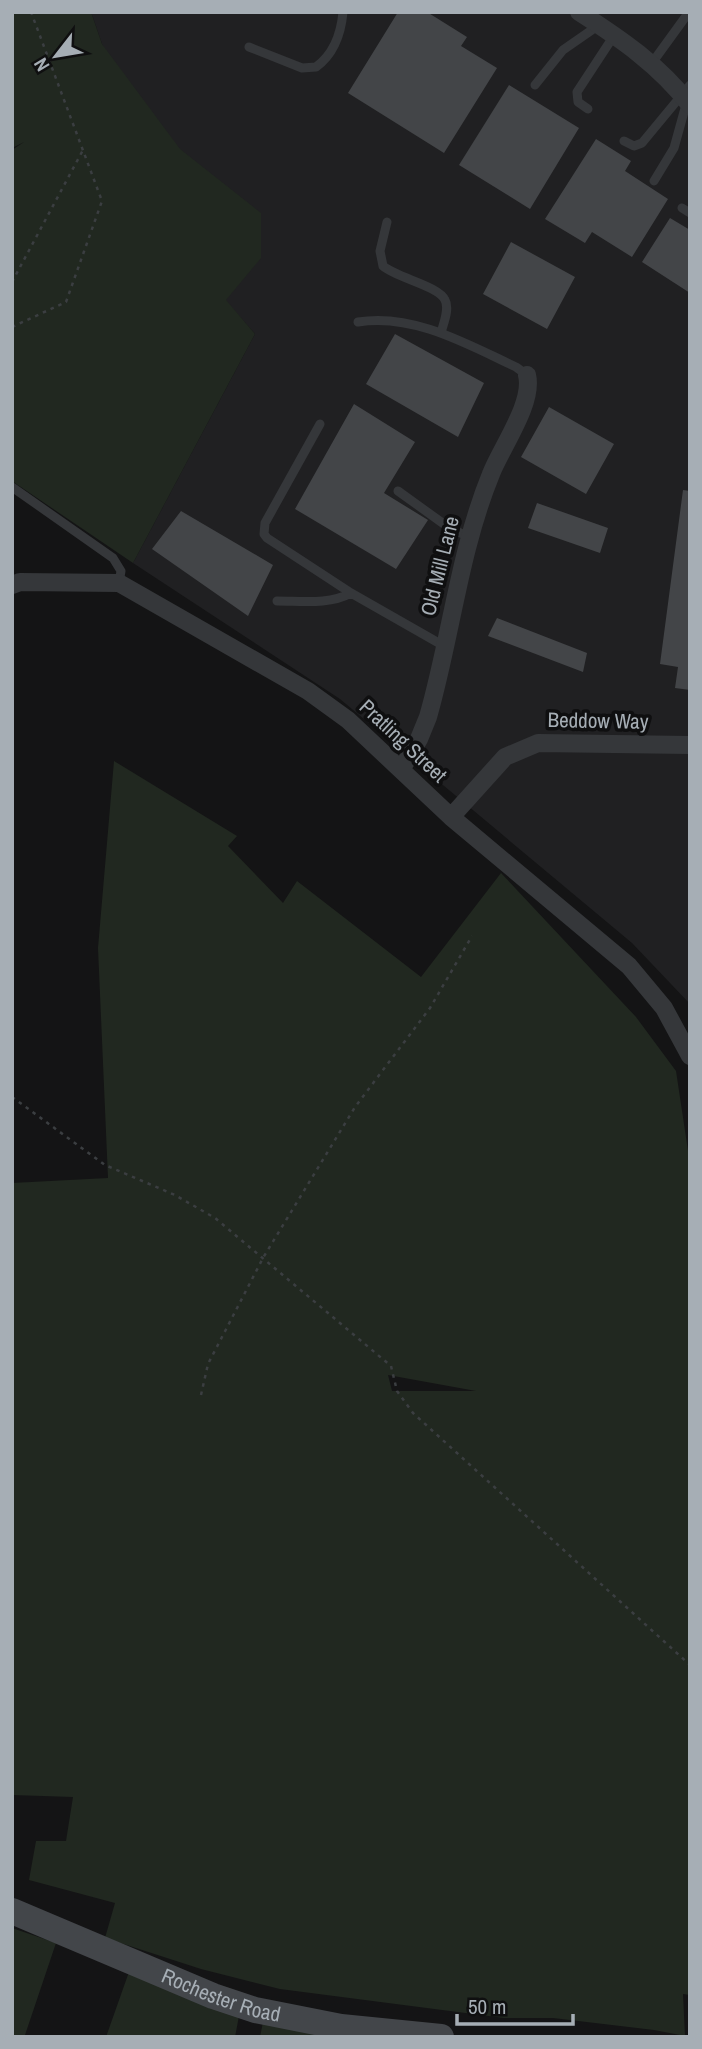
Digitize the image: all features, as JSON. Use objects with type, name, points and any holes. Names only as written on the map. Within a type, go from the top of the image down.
[{"type":"street","points":[[579,12],[652,63],[687,96]]},
{"type":"street","name":"Old Mill Lane","points":[[401,770],[428,717],[469,537],[491,474],[524,404],[529,384],[527,375]]},
{"type":"street","name":"Pratling Street","points":[[12,585],[20,582],[119,583],[309,691],[348,720],[452,817],[629,966],[664,1008],[690,1056]]},
{"type":"street","name":"Beddow Way","points":[[452,817],[505,757],[538,743],[690,745]]},
{"type":"street","name":"Rochester Road","points":[[12,1911],[213,1996],[255,2010],[386,2034],[442,2037]]},
{"type":"lane","points":[[249,47],[302,68],[316,67],[328,56],[338,39],[343,12]]},
{"type":"lane","points":[[652,63],[689,12]]},
{"type":"lane","points":[[535,85],[563,50],[607,29]]},
{"type":"lane","points":[[588,109],[578,102],[577,92],[607,29]]},
{"type":"lane","points":[[624,141],[634,146],[642,143],[687,96]]},
{"type":"lane","points":[[654,181],[674,148],[687,96]]},
{"type":"lane","points":[[387,222],[380,251],[383,266],[398,276],[438,293],[445,300],[447,308],[442,333]]},
{"type":"lane","points":[[358,322],[377,319],[442,333],[516,367],[527,375]]},
{"type":"lane","points":[[320,424],[265,523],[264,534],[351,593],[444,646]]},
{"type":"lane","points":[[12,487],[113,558],[121,571],[119,583]]},
{"type":"lane","points":[[398,491],[448,527],[469,537]]},
{"type":"lane","points":[[277,601],[329,601],[351,593]]},
{"type":"path","points":[[12,327],[66,302],[102,201],[31,12]]},
{"type":"path","points":[[12,282],[83,150]]},
{"type":"path","points":[[201,1395],[208,1364],[263,1258],[355,1107],[430,1008],[472,936]]},
{"type":"path","points":[[12,1097],[105,1166],[176,1195],[215,1218],[263,1258],[390,1366],[397,1391],[413,1413],[690,1665]]},
{"type":"shaded area","points":[[12,12],[91,12],[102,44],[180,149],[261,213],[261,258],[226,300],[255,334],[133,563],[12,481],[12,150],[24,142],[12,148]]},
{"type":"shaded area","points":[[91,12],[690,12],[690,1004],[632,943],[340,699],[133,563],[255,334],[225,300],[102,44]]},
{"type":"shaded area","points":[[114,761],[237,836],[228,846],[283,903],[297,881],[421,977],[501,873],[636,1017],[676,1071],[690,1164],[690,1995],[683,1994],[685,2036],[553,2018],[504,2018],[280,1989],[201,1969],[105,1938],[115,1903],[29,1880],[36,1841],[66,1841],[73,1797],[12,1795],[12,1183],[108,1178],[98,948]],"holes":[[[388,1375],[476,1391],[392,1391]]]},
{"type":"shaded area","points":[[12,1928],[56,1943],[25,2035],[29,2037],[12,2037]]},
{"type":"shaded area","points":[[130,1969],[239,2016],[235,2037],[106,2037]]},
{"type":"shaded area","points":[[263,2022],[345,2037],[260,2037]]},
{"type":"building","points":[[398,12],[427,12],[467,37],[461,46],[497,68],[444,153],[348,93]]},
{"type":"building","points":[[509,85],[579,128],[530,209],[459,165]]},
{"type":"building","points":[[596,139],[631,161],[625,171],[668,199],[632,257],[592,232],[585,243],[545,219]]},
{"type":"building","points":[[670,218],[690,230],[690,293],[642,262]]},
{"type":"building","points":[[511,242],[575,277],[547,329],[483,294]]},
{"type":"building","points":[[395,334],[484,383],[458,437],[366,384]]},
{"type":"building","points":[[354,404],[415,442],[384,493],[428,520],[396,569],[295,509]]},
{"type":"building","points":[[549,407],[614,444],[586,494],[521,457]]},
{"type":"building","points":[[683,490],[690,491],[690,690],[675,688],[678,667],[660,664]]},
{"type":"building","points":[[537,503],[608,528],[600,553],[528,528]]},
{"type":"building","points":[[181,511],[273,565],[248,616],[152,549]]},
{"type":"building","points":[[497,618],[587,653],[583,672],[488,636]]}]
